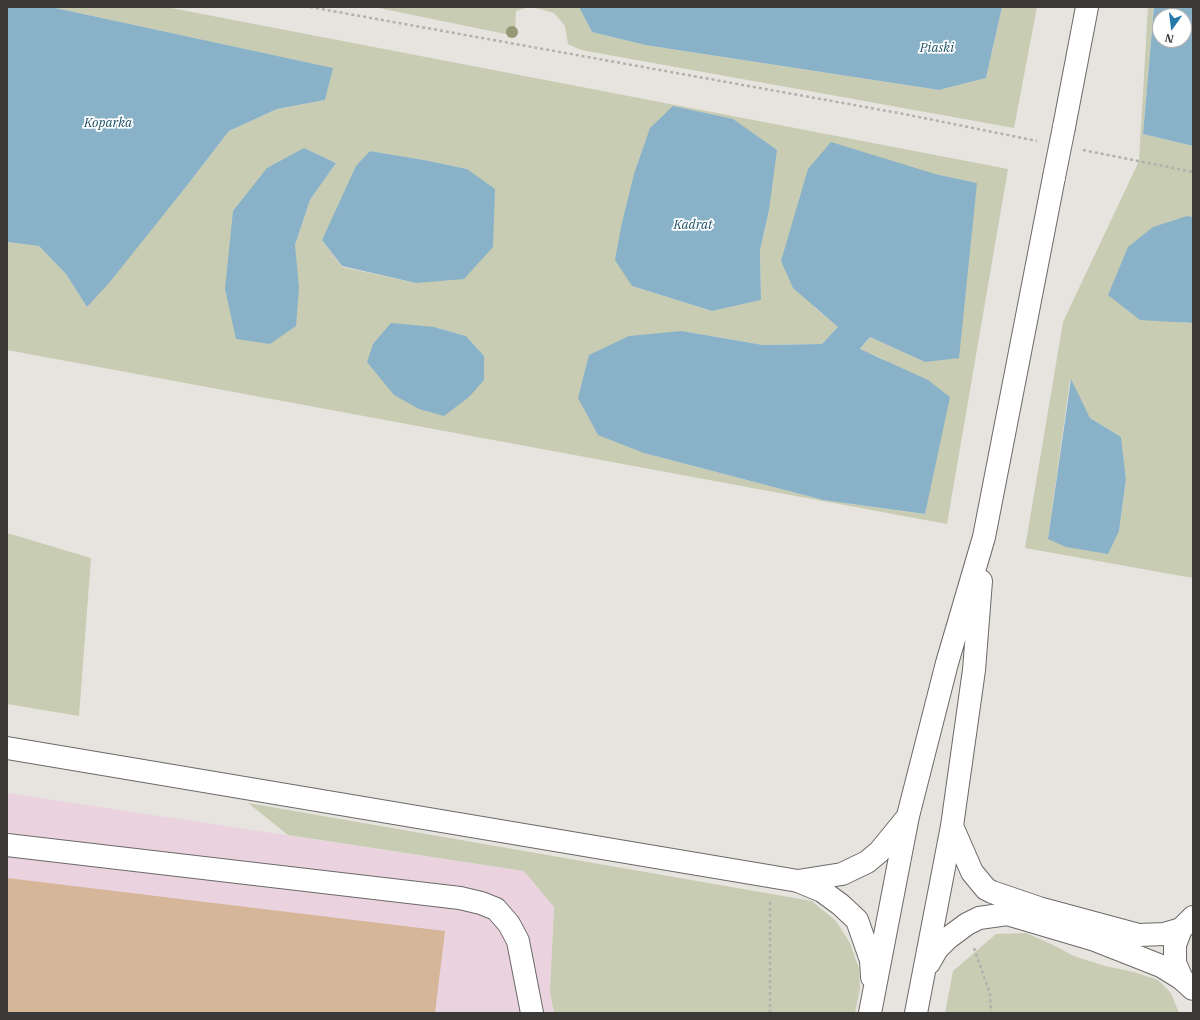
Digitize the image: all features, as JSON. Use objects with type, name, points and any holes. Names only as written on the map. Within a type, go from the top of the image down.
[{"type":"main road","points":[[872,1004],[908,816],[947,663],[984,537],[1086,7]]},
{"type":"main road","points":[[916,1013],[952,826],[974,670],[984,537]]},
{"type":"main road","points":[[7,748],[798,881],[822,891],[841,905],[857,920],[871,960],[872,1004]]},
{"type":"main road","points":[[798,881],[842,874],[866,862],[879,852],[908,816]]},
{"type":"main road","points":[[952,826],[972,872],[986,888],[992,892],[1039,908],[1139,935],[1164,934],[1187,923]]},
{"type":"main road","points":[[7,845],[460,898],[481,903],[496,909],[510,924],[518,941],[532,1013]]},
{"type":"main road","points":[[924,973],[937,950],[948,938],[966,924],[979,918],[1007,914],[1095,940],[1161,966],[1188,984]]},
{"type":"main road","points":[[1187,923],[1175,945],[1175,963],[1188,984]]},
{"type":"path","points":[[310,7],[904,114],[1037,141]]},
{"type":"path","points":[[1076,149],[1193,172]]},
{"type":"path","points":[[770,876],[770,1013]]},
{"type":"path","points":[[971,943],[990,994],[991,1013]]},
{"type":"shaded area","points":[[7,793],[524,871],[554,907],[550,992],[554,1013],[7,1013]]},
{"type":"green space","points":[[51,7],[166,7],[1008,169],[947,524],[7,350],[7,242],[39,246],[66,274],[87,307],[185,188],[229,131],[277,109],[325,100],[332,68]],"holes":[[[304,148],[336,163],[310,200],[295,245]],[[370,151],[467,169],[416,283],[342,267],[322,240]],[[935,174],[977,183],[925,362],[870,337],[860,350],[879,357],[897,367],[924,514],[823,500],[644,453],[682,331],[763,345],[822,344],[839,327],[814,307]],[[769,210],[760,250],[761,300],[712,311],[632,286]],[[434,327],[466,336],[484,356]]]},
{"type":"green space","points":[[374,7],[529,7],[516,11],[515,36]]},
{"type":"green space","points":[[532,7],[579,7],[592,32],[645,45],[939,90],[986,78],[1002,7],[1037,7],[1014,128],[581,50],[568,44],[565,26],[554,13]]},
{"type":"green space","points":[[1148,7],[1154,7],[1152,8],[1152,30],[1143,134],[1193,146],[1193,217],[1187,216],[1183,323],[1193,323],[1193,578],[1025,548],[1063,322],[1139,161]],"holes":[[[1070,380],[1090,418],[1121,437],[1126,479],[1119,531],[1048,539]]]},
{"type":"green space","points":[[7,533],[91,558],[79,716],[7,704]]},
{"type":"green space","points":[[248,803],[812,901],[836,921],[850,943],[859,969],[860,988],[855,1013],[554,1013],[550,992],[554,907],[524,871],[288,835]]},
{"type":"green space","points":[[1026,933],[1074,956],[1158,980],[1171,993],[1179,1013],[945,1013],[953,971],[996,934]]},
{"type":"water","name":"Koparka","points":[[7,7],[51,7],[333,68],[325,100],[277,109],[229,131],[109,283],[87,307],[66,274],[39,246],[7,242]]},
{"type":"water","name":"Piaski","points":[[579,7],[1002,7],[986,78],[939,90],[645,45],[592,32]]},
{"type":"water","points":[[1154,7],[1193,7],[1193,146],[1143,134],[1152,30],[1152,48],[1192,48],[1192,8]]},
{"type":"water","name":"Kadrat","points":[[673,106],[733,119],[777,150],[769,210],[760,250],[761,300],[712,311],[632,286],[615,260],[621,227],[634,174],[650,128]]},
{"type":"water","points":[[831,142],[935,174],[977,183],[959,358],[925,362],[870,337],[860,349],[928,380],[950,397],[925,514],[823,500],[644,453],[598,435],[578,398],[589,355],[629,336],[682,331],[763,345],[822,344],[838,327],[793,288],[781,261],[808,169]]},
{"type":"water","points":[[304,148],[336,163],[310,200],[295,245],[299,288],[296,326],[270,344],[236,339],[225,289],[233,211],[267,168]]},
{"type":"water","points":[[370,151],[467,169],[495,189],[493,247],[464,279],[416,283],[342,266],[322,240],[356,166]]},
{"type":"water","points":[[1187,216],[1193,217],[1193,323],[1140,320],[1108,295],[1128,247],[1153,227]]},
{"type":"water","points":[[391,323],[434,327],[466,336],[484,356],[484,380],[469,397],[444,416],[419,409],[394,395],[367,362],[373,344]]},
{"type":"water","points":[[1071,379],[1090,418],[1121,437],[1126,479],[1119,531],[1108,554],[1066,547],[1048,539]]},
{"type":"building","points":[[7,878],[445,931],[435,1013],[7,1013]]}]
